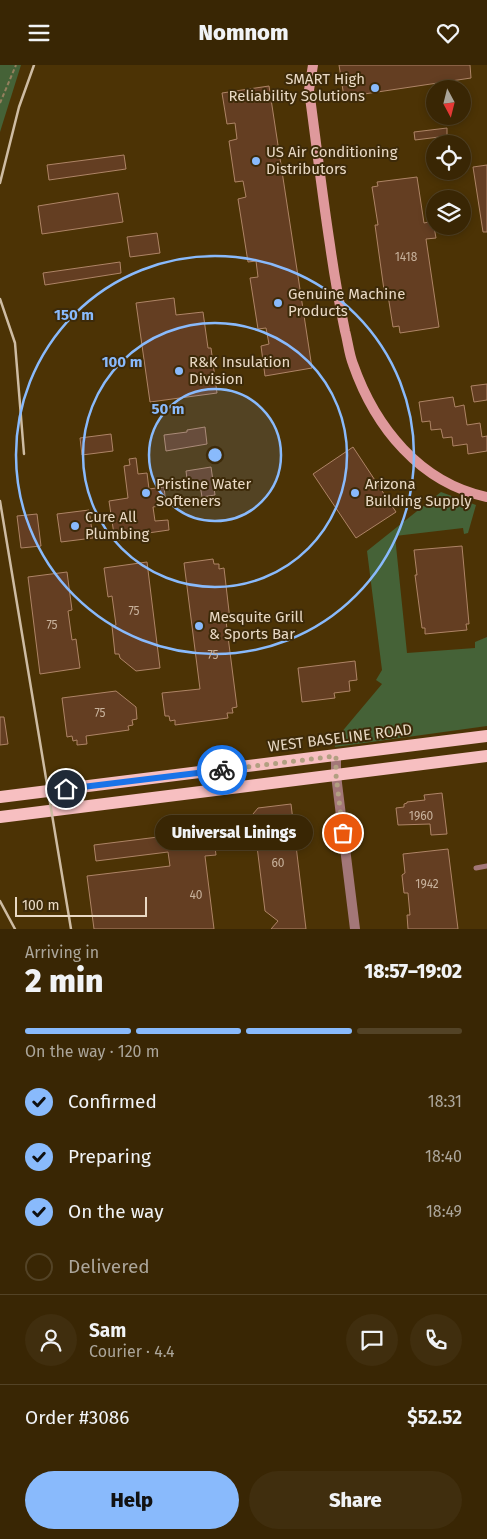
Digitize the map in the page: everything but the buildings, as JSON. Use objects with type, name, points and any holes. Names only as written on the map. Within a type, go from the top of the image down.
[{"type":"main road","name":"WEST BASELINE ROAD","points":[[0,797],[487,737]]},
{"type":"main road","points":[[0,817],[487,756]]},
{"type":"main road","points":[[154,778],[156,797]]},
{"type":"street","points":[[313,65],[309,90],[337,289],[352,363],[378,420],[407,453],[432,476],[456,488],[487,497]]},
{"type":"street","points":[[336,756],[336,775],[355,929]]},
{"type":"lane","points":[[476,868],[487,867]]},
{"type":"path","points":[[0,103],[16,65]]},
{"type":"green space","points":[[0,65],[21,65],[0,132]]},
{"type":"green space","points":[[441,492],[476,505],[468,533],[464,534],[463,528],[395,536],[407,653],[475,648],[475,642],[487,637],[487,726],[335,747],[333,735],[340,734],[382,684],[376,680],[382,670],[367,551]]},
{"type":"railway","points":[[0,183],[19,107],[34,65]]},
{"type":"railway","points":[[0,299],[15,343],[24,454]]},
{"type":"railway","points":[[0,501],[71,929]]},
{"type":"railway","points":[[0,901],[15,929]]},
{"type":"way so far","points":[[222,770],[336,756],[336,775],[343,833]]},
{"type":"place","name":"SMART High Reliability Solutions","points":[[375,88]]},
{"type":"place","name":"US Air Conditioning Distributors","points":[[256,161]]},
{"type":"place","name":"Genuine Machine Products","points":[[278,303]]},
{"type":"place","name":"R&K Insulation Division","points":[[179,371]]},
{"type":"place","name":"Pristine Water Softeners","points":[[146,493]]},
{"type":"place","name":"Arizona Building Supply","points":[[355,493]]},
{"type":"place","name":"Cure All Plumbing","points":[[75,526]]},
{"type":"place","name":"Mesquite Grill & Sports Bar","points":[[199,626]]},
{"type":"place","name":"Universal Linings","points":[[343,833]]},
{"type":"route","points":[[66,789],[222,770]]}]
